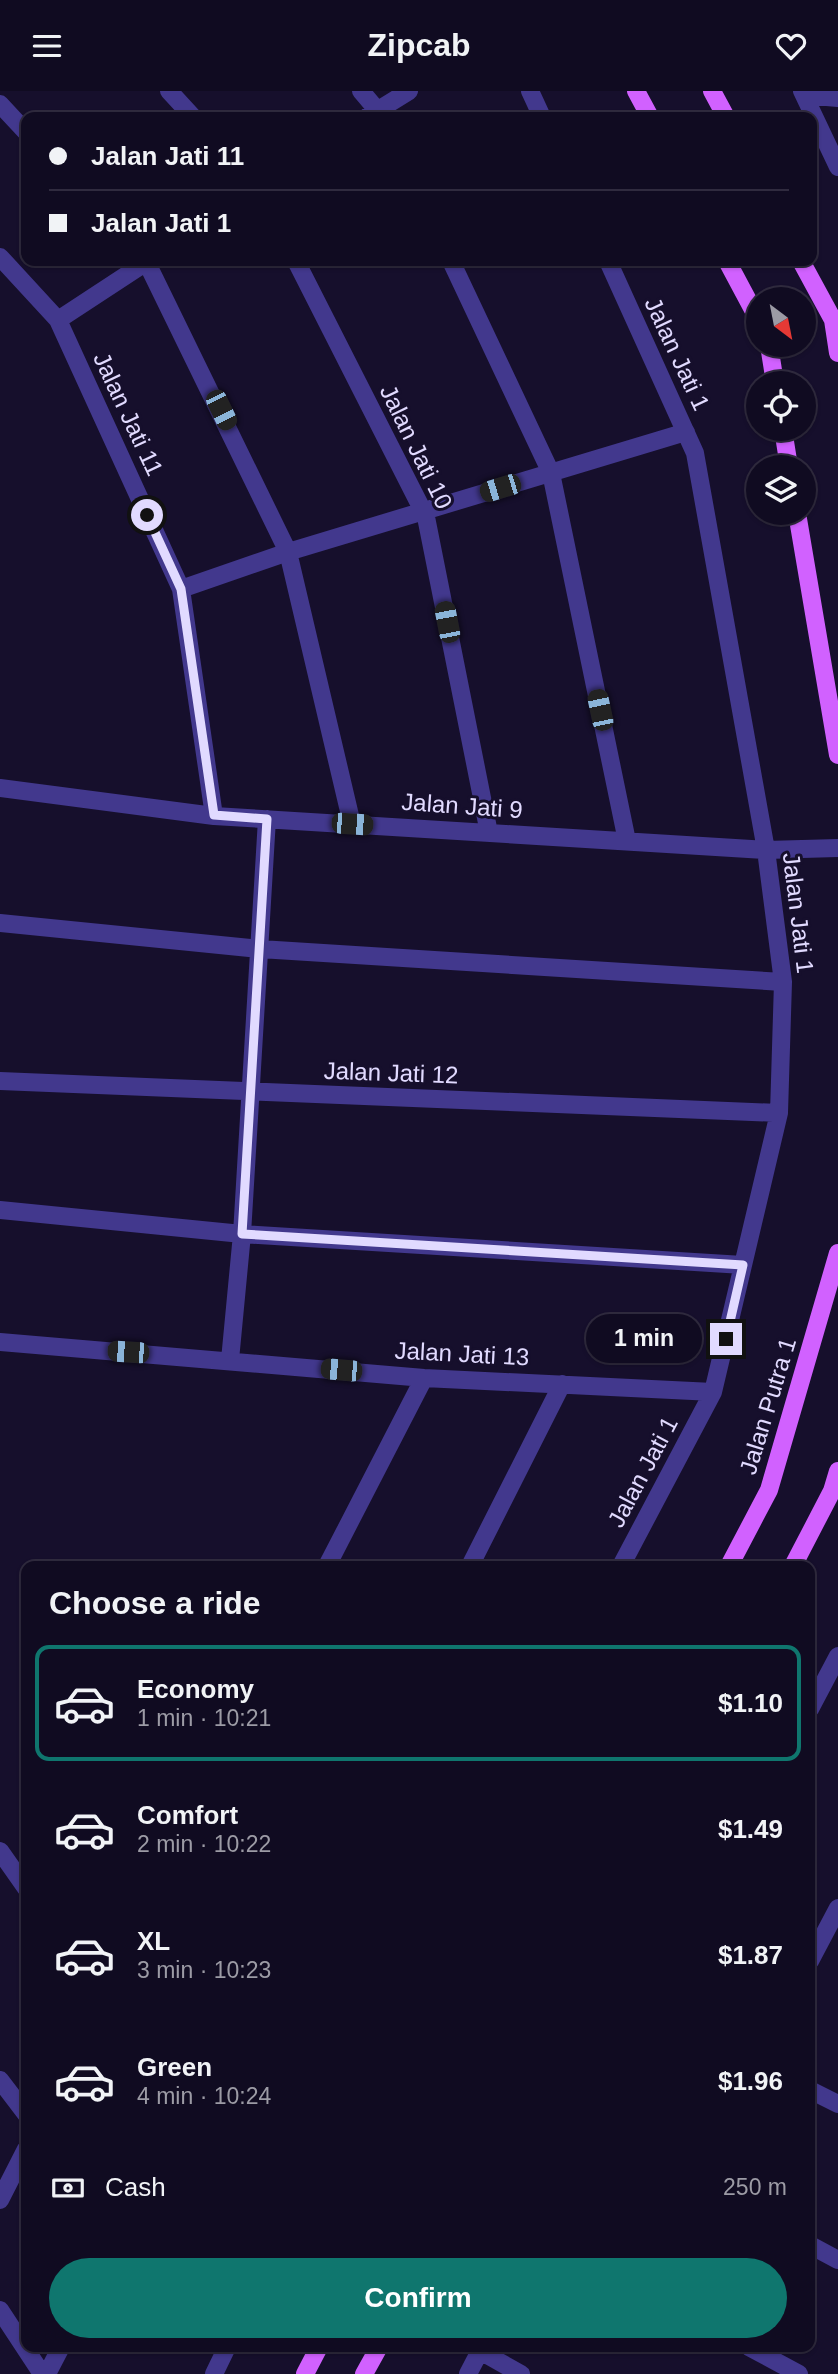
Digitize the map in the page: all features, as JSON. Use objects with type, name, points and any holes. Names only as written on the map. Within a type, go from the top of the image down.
[{"type":"main road","points":[[636,91],[647,112]]},
{"type":"main road","points":[[712,91],[723,112]]},
{"type":"main road","points":[[729,266],[746,297]]},
{"type":"main road","points":[[805,266],[833,320],[838,353]]},
{"type":"main road","points":[[799,525],[838,755]]},
{"type":"main road","name":"Jalan Putra 1","points":[[732,1561],[769,1490],[838,1254]]},
{"type":"main road","points":[[796,1561],[832,1491],[838,1471]]},
{"type":"main road","points":[[305,2374],[316,2352]]},
{"type":"main road","points":[[364,2374],[376,2352]]},
{"type":"street","points":[[169,91],[189,112]]},
{"type":"street","points":[[361,91],[374,112]]},
{"type":"street","points":[[380,112],[409,91]]},
{"type":"street","points":[[530,91],[540,112]]},
{"type":"street","points":[[803,93],[838,98]]},
{"type":"street","points":[[803,93],[812,112]]},
{"type":"street","points":[[0,104],[21,127]]},
{"type":"street","points":[[817,123],[838,167]]},
{"type":"street","name":"Jalan Jati 11","points":[[0,257],[58,320],[181,589],[214,815]]},
{"type":"street","points":[[58,320],[139,266]]},
{"type":"street","points":[[149,266],[288,552],[352,824]]},
{"type":"street","name":"Jalan Jati 10","points":[[299,266],[423,511],[489,833]]},
{"type":"street","points":[[453,266],[551,473],[627,841]]},
{"type":"street","name":"Jalan Jati 1","points":[[610,266],[695,453],[766,850],[783,982],[779,1113],[713,1392],[624,1561]]},
{"type":"street","points":[[181,589],[288,552],[686,432]]},
{"type":"street","name":"Jalan Jati 9","points":[[0,788],[214,815],[267,819],[766,850],[838,848]]},
{"type":"street","points":[[230,1360],[242,1234],[267,819]]},
{"type":"street","points":[[0,923],[260,949],[783,982]]},
{"type":"street","name":"Jalan Jati 12","points":[[0,1081],[779,1113]]},
{"type":"street","points":[[0,1210],[242,1234],[743,1265]]},
{"type":"street","name":"Jalan Jati 13","points":[[0,1342],[424,1378],[713,1392]]},
{"type":"street","points":[[330,1561],[424,1378]]},
{"type":"street","points":[[473,1561],[562,1384]]},
{"type":"street","points":[[815,1699],[838,1655]]},
{"type":"street","points":[[0,1851],[21,1881]]},
{"type":"street","points":[[815,1952],[838,1908]]},
{"type":"street","points":[[0,2080],[21,2107]]},
{"type":"street","points":[[815,2092],[838,2104]]},
{"type":"street","points":[[0,2200],[21,2159]]},
{"type":"street","points":[[815,2248],[838,2260]]},
{"type":"street","points":[[0,2310],[21,2341]]},
{"type":"street","points":[[29,2352],[44,2374],[58,2352]]},
{"type":"street","points":[[214,2374],[225,2352]]},
{"type":"street","points":[[468,2374],[479,2352]]},
{"type":"street","points":[[486,2352],[521,2374]]},
{"type":"street","points":[[758,2352],[799,2374]]},
{"type":"route","points":[[147,515],[181,589],[214,815],[267,819],[242,1234],[743,1265],[726,1339]]}]
